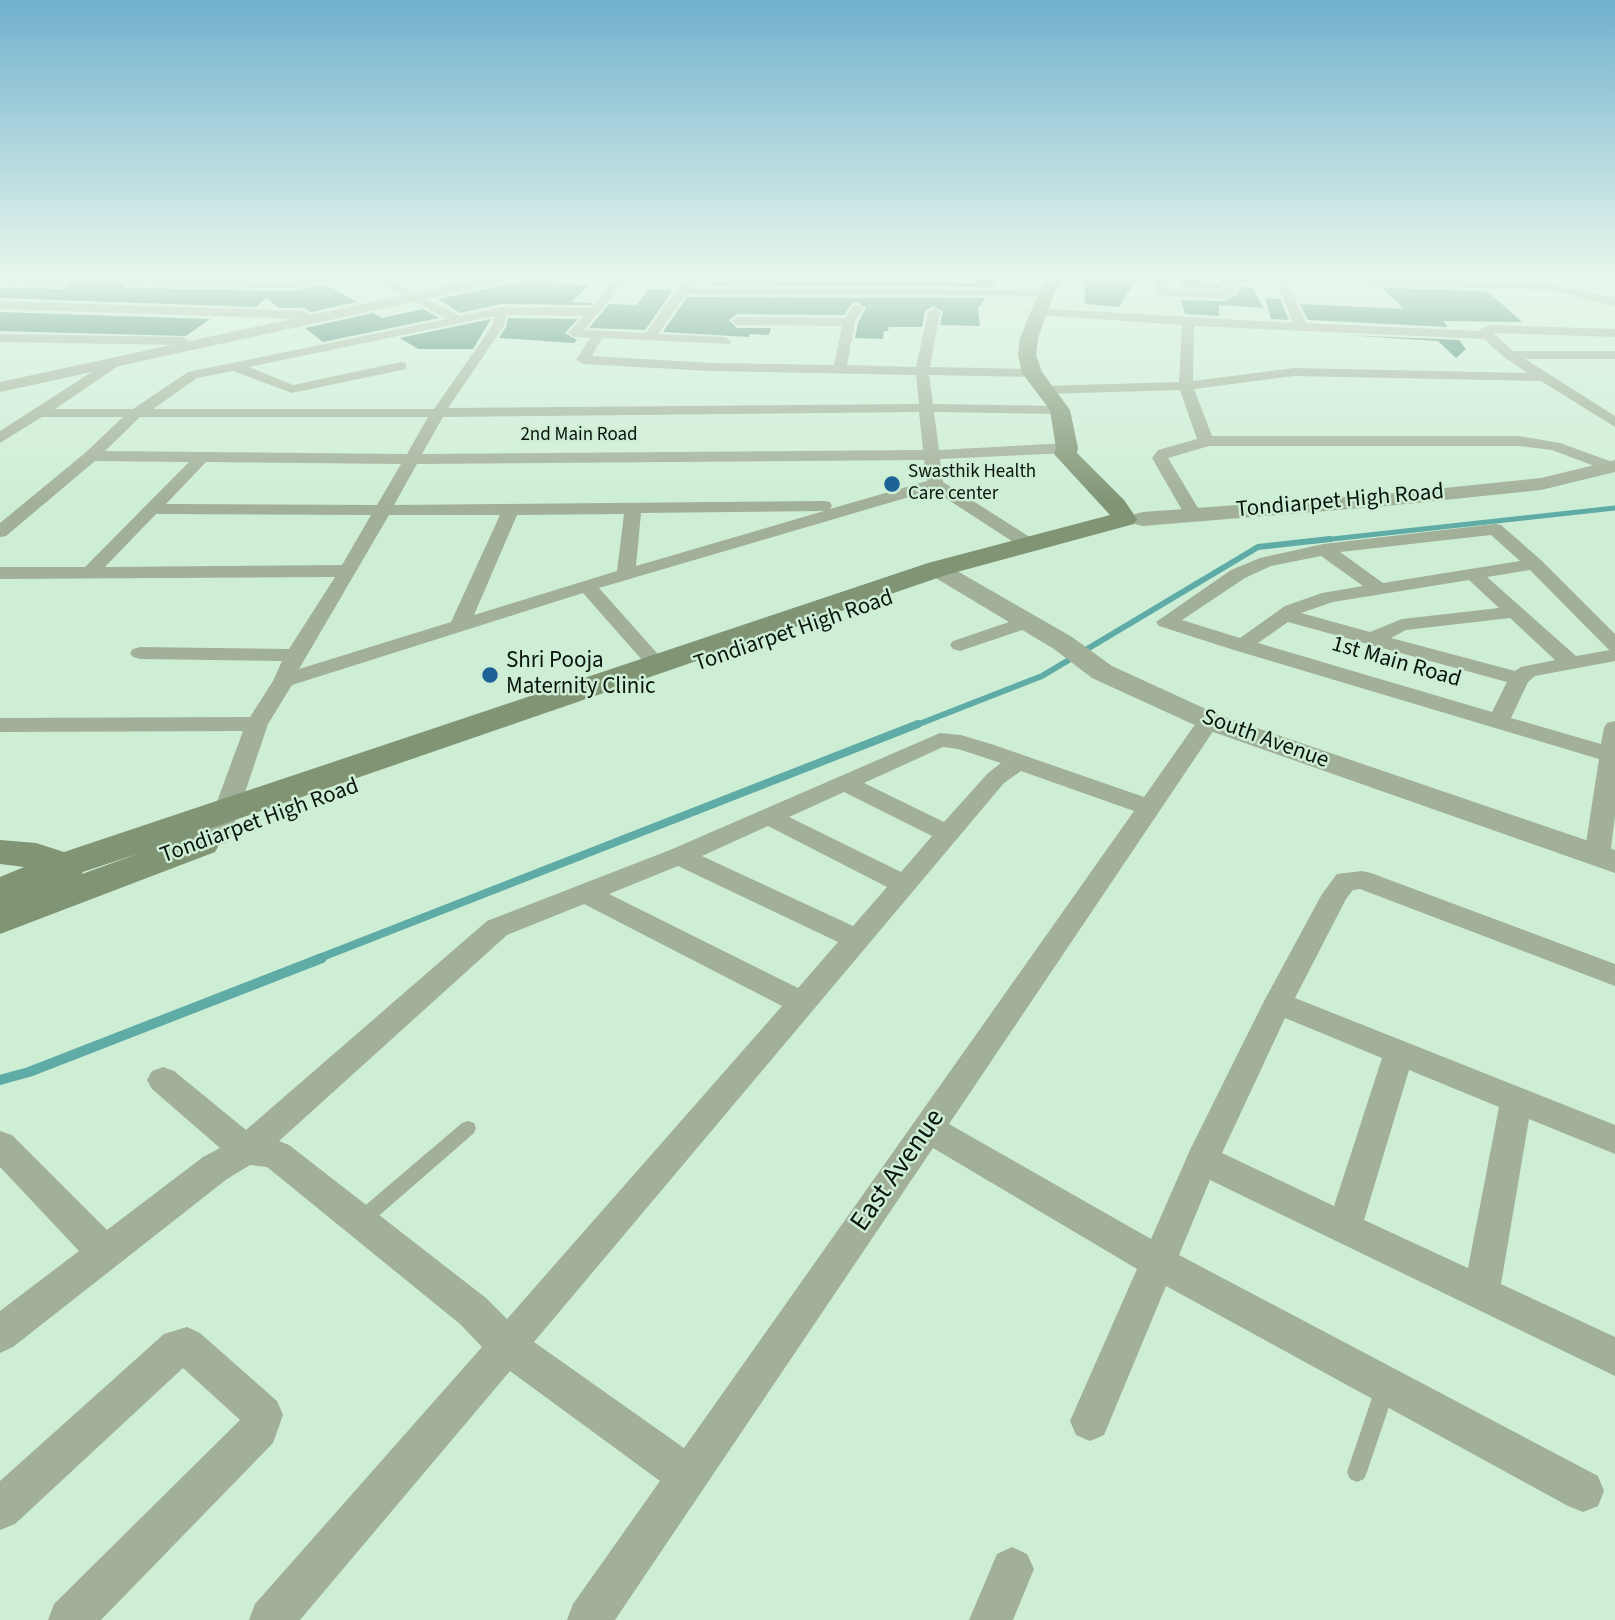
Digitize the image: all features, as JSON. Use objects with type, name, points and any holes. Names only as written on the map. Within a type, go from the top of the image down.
[{"type":"main road","points":[[1027,351],[1032,373],[1060,410],[1067,448],[1065,454],[1115,505],[1134,519]]},
{"type":"main road","name":"Tondiarpet High Road","points":[[0,920],[63,880],[657,665],[944,573],[1139,526],[1134,519],[1027,543],[944,573],[222,823],[97,883],[63,880]]},
{"type":"main road","points":[[5,876],[63,880]]},
{"type":"street","points":[[0,381],[139,351]]},
{"type":"street","points":[[0,387],[167,351]]},
{"type":"street","points":[[0,532],[91,456],[135,414],[183,379],[309,351]]},
{"type":"street","points":[[222,823],[257,724],[438,413],[481,351]]},
{"type":"street","points":[[588,351],[583,359],[711,366],[1032,373]]},
{"type":"street","points":[[711,366],[720,351]]},
{"type":"street","points":[[840,369],[844,351]]},
{"type":"street","points":[[926,351],[922,371],[935,484],[1027,543]]},
{"type":"street","points":[[1187,351],[1186,386],[1203,437],[1209,441],[1526,441],[1555,446],[1613,466]]},
{"type":"street","points":[[1504,351],[1615,423]]},
{"type":"street","points":[[1510,355],[1615,355]]},
{"type":"street","points":[[0,438],[117,362]]},
{"type":"street","points":[[233,366],[292,389],[401,366]]},
{"type":"street","points":[[1045,390],[1186,386],[1294,372],[1543,377]]},
{"type":"street","points":[[39,412],[438,413],[926,408],[1060,410]]},
{"type":"street","points":[[0,423],[22,423]]},
{"type":"street","points":[[1192,513],[1160,461],[1160,455],[1209,441]]},
{"type":"street","name":"2nd Main Road","points":[[91,456],[412,458],[930,455],[1067,448]]},
{"type":"street","points":[[91,571],[203,456]]},
{"type":"street","name":"Tondiarpet High Road","points":[[1134,519],[1386,500],[1541,484],[1613,466]]},
{"type":"street","points":[[284,681],[626,574],[935,484]]},
{"type":"street","points":[[152,509],[511,510],[856,506]]},
{"type":"street","points":[[626,574],[633,509]]},
{"type":"street","points":[[459,627],[511,510]]},
{"type":"street","points":[[1323,549],[1495,529],[1615,645]]},
{"type":"street","points":[[1323,549],[1378,588]]},
{"type":"street","name":"1st Main Road","points":[[1323,549],[1266,562],[1238,574],[1166,622],[1613,755]]},
{"type":"street","points":[[1241,646],[1285,615],[1329,597],[1534,564]]},
{"type":"street","points":[[0,573],[348,571]]},
{"type":"street","name":"South Avenue","points":[[944,573],[1063,643],[1102,672],[1209,721],[1606,859]]},
{"type":"street","points":[[1473,574],[1570,662]]},
{"type":"street","points":[[587,586],[657,665]]},
{"type":"street","points":[[1371,639],[1402,625],[1515,612]]},
{"type":"street","points":[[1285,615],[1519,679]]},
{"type":"street","points":[[960,645],[1027,622]]},
{"type":"street","points":[[140,653],[295,655]]},
{"type":"street","points":[[1499,720],[1519,679],[1528,671],[1615,655]]},
{"type":"street","name":"East Avenue","points":[[589,1620],[1209,721]]},
{"type":"street","points":[[0,725],[257,724]]},
{"type":"street","points":[[1606,859],[1615,728]]},
{"type":"street","points":[[0,1334],[215,1168],[246,1150],[496,928],[679,856],[940,740],[973,746],[1149,808]]},
{"type":"street","points":[[271,1620],[996,778],[1016,763]]},
{"type":"street","points":[[843,782],[948,834]]},
{"type":"street","points":[[768,816],[905,885]]},
{"type":"street","points":[[679,856],[858,940]]},
{"type":"street","points":[[1090,1420],[1156,1261],[1202,1160],[1278,1003],[1335,894],[1346,881],[1362,880],[1615,975]]},
{"type":"street","points":[[587,894],[802,1003]]},
{"type":"street","points":[[1278,1003],[1615,1140]]},
{"type":"street","points":[[1344,1227],[1398,1052]]},
{"type":"street","points":[[163,1080],[246,1150],[277,1155],[473,1311],[508,1346],[688,1476]]},
{"type":"street","points":[[1481,1293],[1516,1100]]},
{"type":"street","points":[[928,1129],[1156,1261],[1583,1491]]},
{"type":"street","points":[[0,1145],[105,1253]]},
{"type":"street","points":[[1202,1160],[1615,1357]]},
{"type":"street","points":[[0,1509],[177,1347],[187,1346],[263,1415],[260,1429],[70,1620]]},
{"type":"street","points":[[991,1620],[1012,1570]]},
{"type":"lane","points":[[360,1221],[468,1128]]},
{"type":"lane","points":[[1357,1472],[1386,1385]]},
{"type":"building","points":[[1448,351],[1464,351],[1456,358]]},
{"type":"waterway","points":[[1314,541],[1615,508]]},
{"type":"waterway","points":[[914,726],[1042,676],[1258,547],[1330,539]]},
{"type":"waterway","points":[[317,959],[918,724]]},
{"type":"waterway","points":[[0,1080],[29,1072],[322,958]]},
{"type":"place","name":"Swasthik Health Care center","points":[[892,484]]},
{"type":"place","name":"Shri Pooja Maternity Clinic","points":[[490,675]]}]
